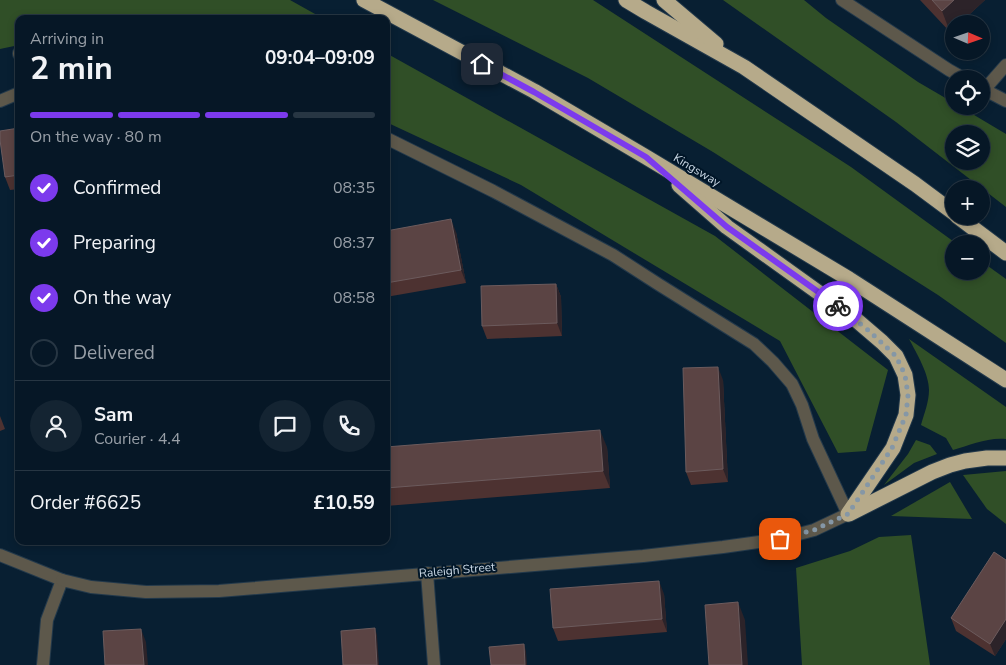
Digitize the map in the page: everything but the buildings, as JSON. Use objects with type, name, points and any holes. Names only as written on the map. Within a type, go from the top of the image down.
[{"type":"highway","name":"Kingsway","points":[[364,0],[534,92],[646,157],[849,279],[1006,380]]},
{"type":"highway","points":[[626,0],[744,67],[915,184],[945,207]]},
{"type":"highway","points":[[664,0],[744,67]]},
{"type":"highway","points":[[646,157],[727,227],[854,318],[896,356],[905,375],[908,395],[906,415],[892,448],[848,514]]},
{"type":"highway","points":[[970,225],[1006,253]]},
{"type":"highway","points":[[848,514],[950,465],[987,458],[1006,458]]},
{"type":"street","points":[[842,0],[949,70]]},
{"type":"street","points":[[990,82],[1006,65]]},
{"type":"street","points":[[990,93],[1006,101]]},
{"type":"street","points":[[0,102],[15,96]]},
{"type":"street","points":[[390,140],[493,191],[613,255],[754,344],[792,384],[802,405],[813,439],[848,514]]},
{"type":"street","name":"Raleigh Street","points":[[0,555],[62,580],[91,587],[155,592],[219,591],[723,548],[780,539],[814,530],[848,514]]},
{"type":"street","points":[[427,573],[434,665]]},
{"type":"street","points":[[43,665],[47,620],[62,580]]},
{"type":"green space","points":[[0,0],[290,0],[317,15],[15,15],[15,46],[0,49]]},
{"type":"green space","points":[[433,0],[593,0],[851,167],[945,235],[945,280],[990,280],[990,267],[1006,279],[1006,343],[938,295],[713,152],[588,78]]},
{"type":"green space","points":[[723,0],[804,0],[826,18],[918,82],[945,98],[945,115],[974,115],[1006,134],[1006,207],[990,195],[990,180],[971,180],[958,170],[990,170],[990,125],[945,125],[945,160],[896,122]]},
{"type":"green space","points":[[390,55],[715,236],[888,370],[866,451],[838,453],[780,341],[521,185],[390,124]]},
{"type":"green space","points":[[909,339],[1006,407],[1006,439],[986,440],[953,450],[946,438],[921,425],[929,390],[922,364]]},
{"type":"green space","points":[[916,440],[930,445],[937,454],[914,463],[884,485],[908,454]]},
{"type":"green space","points":[[1006,471],[1006,524],[987,509],[963,475]]},
{"type":"green space","points":[[950,482],[972,519],[891,516]]},
{"type":"green space","points":[[911,535],[930,665],[802,665],[796,568],[850,551],[879,537]]},
{"type":"way so far","points":[[780,539],[814,530],[848,514],[892,448],[906,415],[908,395],[905,375],[896,356],[838,306]]},
{"type":"route","points":[[482,64],[646,157],[727,227],[838,306]]}]
